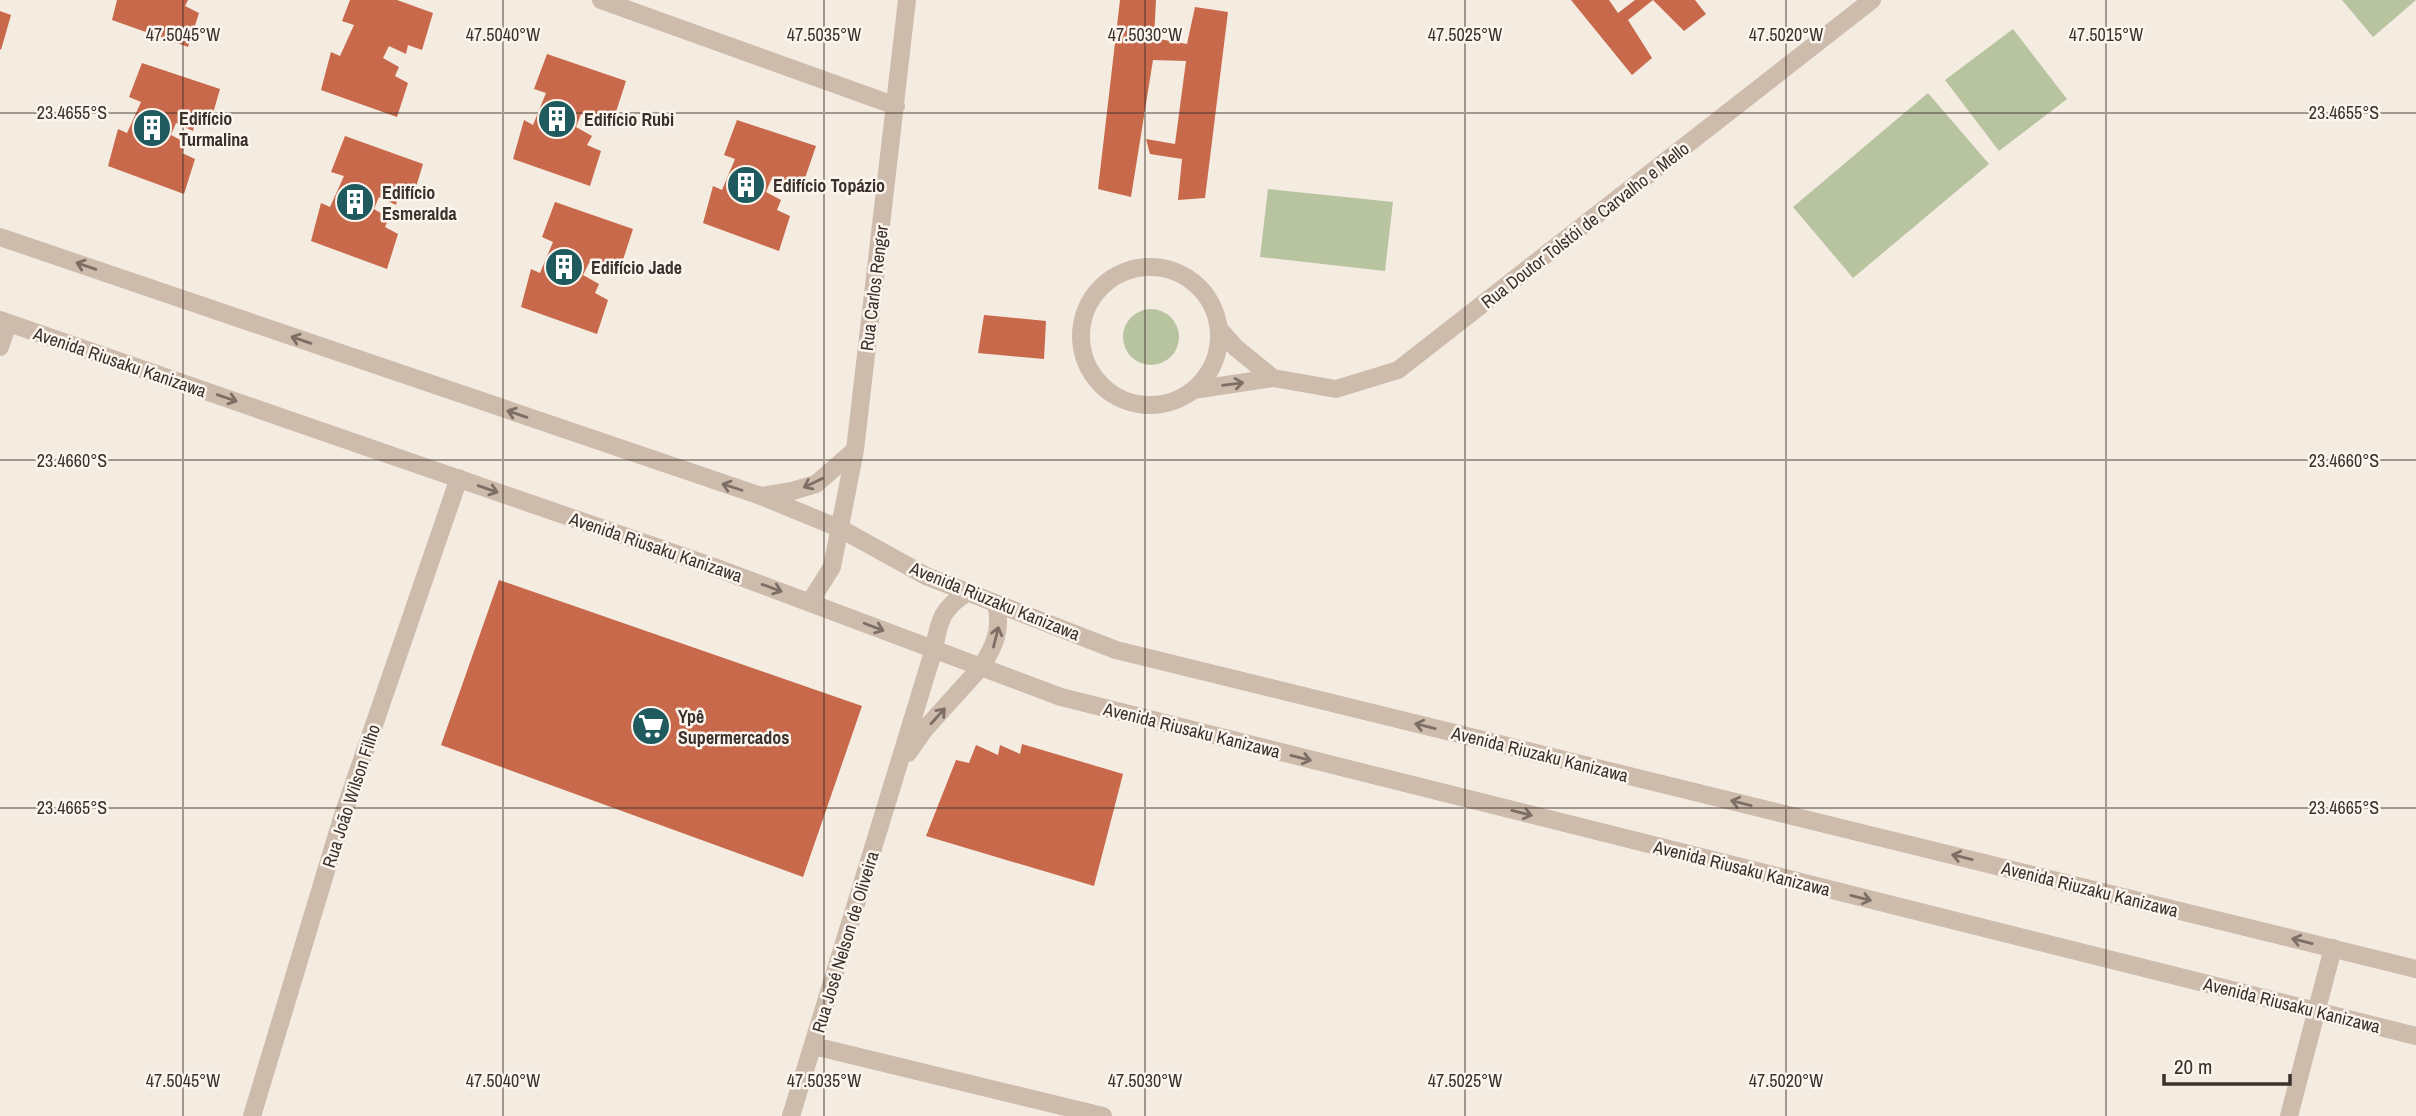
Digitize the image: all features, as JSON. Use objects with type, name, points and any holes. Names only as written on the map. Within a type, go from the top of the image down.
[{"type":"street","points":[[601,0],[896,106]]},
{"type":"street","name":"Rua Carlos Renger","points":[[841,529],[855,450],[907,0]]},
{"type":"street","name":"Rua Doutor Tolstói de Carvalho e Mello","points":[[1273,378],[1236,348],[1220,330],[1214,307],[1201,289],[1182,275],[1161,267],[1138,268],[1116,275],[1098,290],[1086,309],[1081,331],[1083,353],[1093,374],[1108,391],[1128,401],[1151,405],[1173,401],[1193,390],[1273,378],[1336,389],[1398,370],[1872,0]]},
{"type":"street","points":[[0,237],[761,496],[841,529],[832,567],[810,602]]},
{"type":"street","points":[[0,347],[4,321]]},
{"type":"street","name":"Avenida Riusaku Kanizawa","points":[[4,321],[810,602],[1074,701],[2416,1036]]},
{"type":"street","points":[[1193,390],[1209,373],[1218,353],[1220,330]]},
{"type":"street","points":[[761,496],[816,484],[855,450]]},
{"type":"street","name":"Rua João Wilson Filho","points":[[252,1116],[342,818],[459,478]]},
{"type":"street","name":"Avenida Riuzaku Kanizawa","points":[[841,529],[926,576],[1116,650],[2416,969]]},
{"type":"street","points":[[933,649],[942,615],[951,602],[968,593]]},
{"type":"street","points":[[981,667],[993,650],[998,634],[1000,617],[996,604]]},
{"type":"street","name":"Rua José Nelson de Oliveira","points":[[791,1116],[933,649]]},
{"type":"street","name":"Rua José Nelson de Oliveira","points":[[898,768],[925,729],[981,667]]},
{"type":"street","points":[[2289,1116],[2333,948]]},
{"type":"street","points":[[814,1046],[1103,1116]]},
{"type":"green space","points":[[2342,0],[2416,0],[2373,37]]},
{"type":"green space","points":[[2013,29],[2067,99],[1999,151],[1945,80]]},
{"type":"green space","points":[[1928,93],[1989,164],[1853,278],[1793,207]]},
{"type":"green space","points":[[1268,189],[1393,202],[1385,271],[1260,257]]},
{"type":"green space","points":[[1145,309],[1157,309],[1171,317],[1179,331],[1177,348],[1171,357],[1157,365],[1145,365],[1128,353],[1123,343],[1123,331],[1135,314]]},
{"type":"building","points":[[117,0],[188,0],[185,6],[199,13],[188,47],[112,20]]},
{"type":"building","points":[[350,0],[397,0],[433,13],[422,50],[408,45],[406,54],[389,46],[383,58],[399,67],[395,76],[408,83],[397,117],[321,90],[331,52],[340,56],[354,25],[342,21]]},
{"type":"building","points":[[1120,0],[1156,0],[1154,38],[1187,44],[1195,7],[1228,12],[1205,198],[1178,200],[1182,159],[1150,154],[1146,139],[1175,144],[1186,61],[1153,60],[1131,197],[1098,189]]},
{"type":"building","points":[[1571,0],[1609,0],[1618,13],[1635,0],[1653,0],[1628,20],[1652,58],[1632,75]]},
{"type":"building","points":[[1653,0],[1695,0],[1706,14],[1684,31]]},
{"type":"building","points":[[0,11],[11,15],[1,50],[0,49]]},
{"type":"building","name":"Edifício Rubi","points":[[547,54],[626,81],[614,118],[601,113],[599,123],[581,114],[576,127],[592,136],[587,145],[601,151],[590,186],[513,159],[524,120],[533,125],[546,93],[534,89]]},
{"type":"building","name":"Edifício Turmalina","points":[[142,63],[220,89],[209,127],[195,122],[193,131],[176,123],[171,135],[186,143],[182,153],[195,159],[184,194],[108,166],[118,129],[127,133],[141,102],[129,97]]},
{"type":"building","name":"Edifício Topázio","points":[[737,120],[816,146],[803,184],[790,179],[788,188],[771,180],[766,192],[781,200],[777,210],[790,216],[779,251],[703,223],[713,186],[722,190],[735,159],[724,155]]},
{"type":"building","name":"Edifício Esmeralda","points":[[345,136],[423,164],[412,200],[398,196],[396,205],[379,197],[374,209],[389,218],[385,227],[398,234],[387,269],[311,241],[321,203],[330,207],[344,176],[331,172]]},
{"type":"building","name":"Edifício Jade","points":[[555,202],[633,229],[621,266],[608,262],[606,271],[589,263],[583,275],[599,284],[595,293],[608,300],[597,334],[521,307],[531,269],[540,273],[553,242],[542,237]]},
{"type":"building","points":[[984,315],[1046,321],[1044,359],[978,353]]},
{"type":"building","name":"Ypê Supermercados","points":[[499,580],[862,706],[803,877],[441,745]]},
{"type":"building","points":[[1022,744],[1123,774],[1094,886],[926,836],[956,760],[969,763],[976,745],[998,755],[1000,745],[1020,754]]},
{"type":"place","name":"Edifício Rubi","points":[[557,119]]},
{"type":"place","name":"Edifício Turmalina","points":[[152,128]]},
{"type":"place","name":"Edifício Topázio","points":[[746,185]]},
{"type":"place","name":"Edifício Esmeralda","points":[[355,202]]},
{"type":"place","name":"Edifício Jade","points":[[564,267]]},
{"type":"place","name":"Ypê Supermercados","points":[[651,726]]}]
